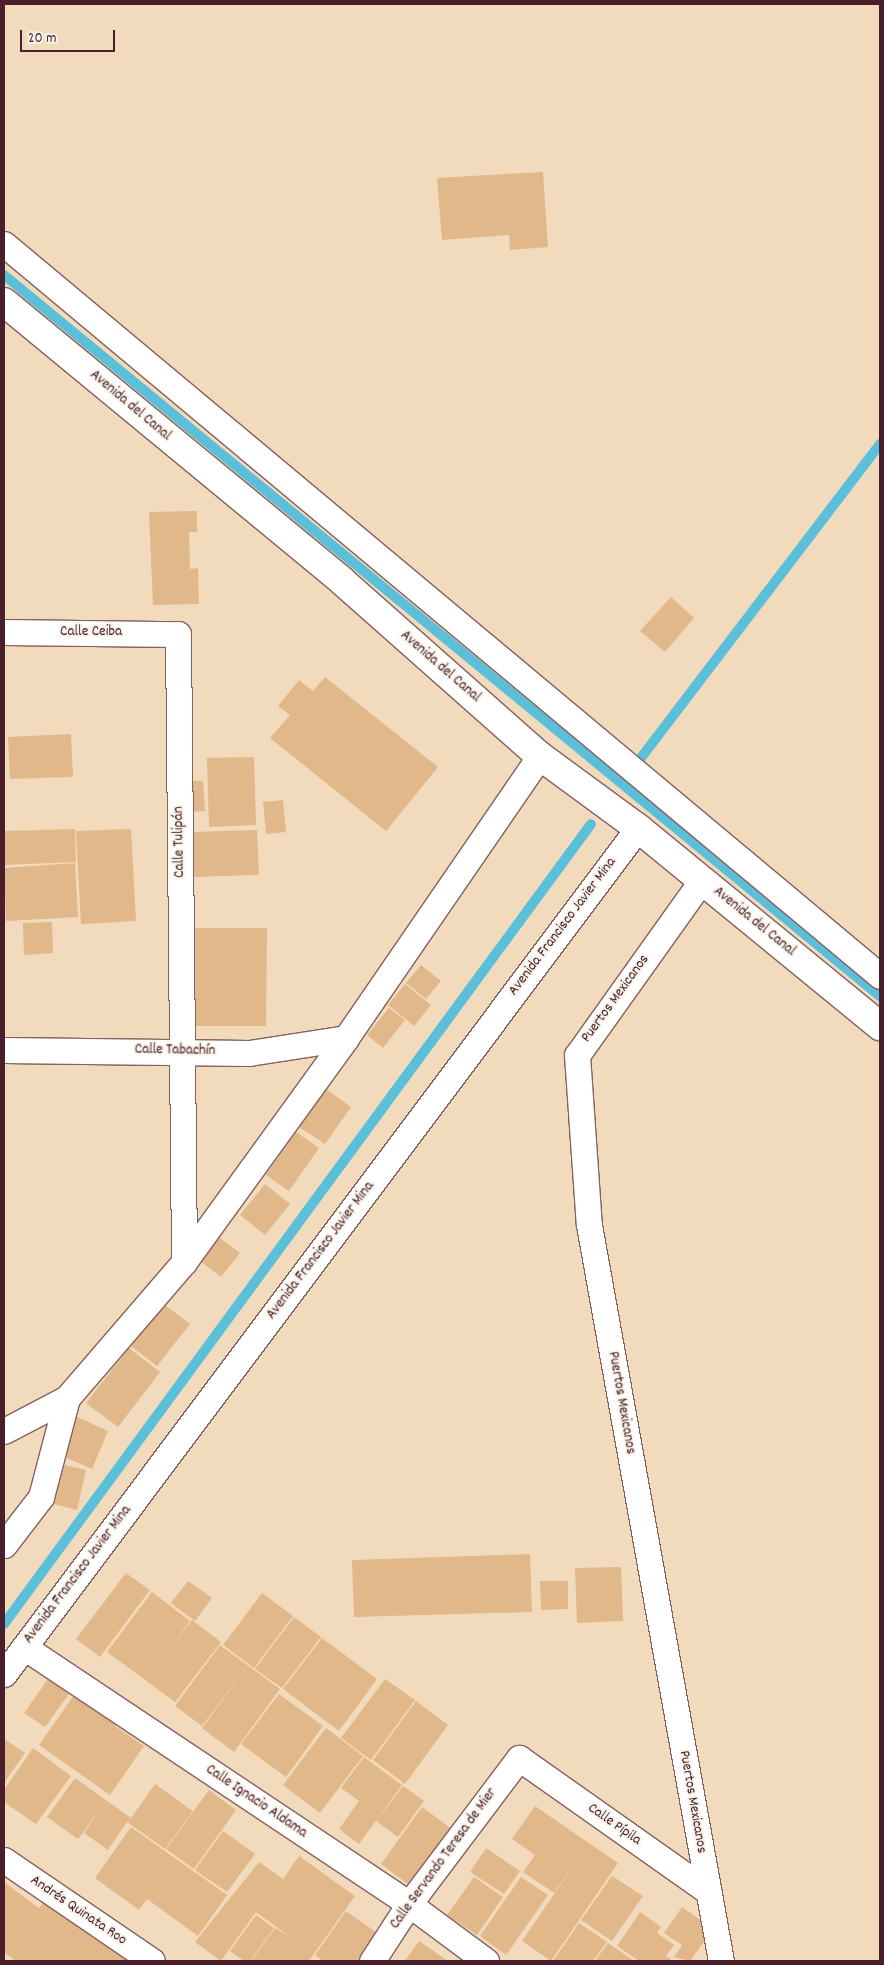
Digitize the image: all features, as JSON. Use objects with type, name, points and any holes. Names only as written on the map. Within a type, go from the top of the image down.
[{"type":"street","points":[[4,244],[880,976]]},
{"type":"street","name":"Avenida del Canal","points":[[4,302],[342,581],[540,756],[638,828],[880,1026]]},
{"type":"street","name":"Calle Ceiba","points":[[4,632],[178,634]]},
{"type":"street","name":"Calle Tulipán","points":[[178,634],[184,1262]]},
{"type":"street","points":[[4,1431],[67,1398],[184,1262],[346,1038],[540,756]]},
{"type":"street","name":"Avenida Francisco Javier Mina","points":[[4,1674],[638,828]]},
{"type":"street","name":"Puertos Mexicanos","points":[[702,880],[577,1055],[588,1225],[721,1961]]},
{"type":"street","name":"Calle Tabachín","points":[[4,1050],[182,1050],[249,1053],[346,1038]]},
{"type":"street","points":[[4,1545],[41,1497],[67,1398]]},
{"type":"street","name":"Calle Ignacio Aldama","points":[[24,1647],[409,1904],[486,1961]]},
{"type":"street","name":"Calle Pípila","points":[[519,1758],[709,1892]]},
{"type":"street","name":"Calle Servando Teresa de Mier","points":[[372,1961],[409,1904],[519,1758]]},
{"type":"street","name":"Andrés Quinata Roo","points":[[4,1860],[152,1961]]},
{"type":"building","points":[[543,172],[548,247],[510,250],[509,235],[442,240],[437,178]]},
{"type":"building","points":[[197,511],[197,532],[189,532],[190,569],[198,568],[199,604],[153,605],[149,512]]},
{"type":"building","points":[[671,597],[694,618],[665,652],[640,631]]},
{"type":"building","points":[[325,677],[438,767],[386,831],[270,738],[290,715],[278,706],[299,680],[313,691]]},
{"type":"building","points":[[71,734],[73,777],[10,779],[8,737]]},
{"type":"building","points":[[254,757],[256,825],[209,827],[207,758]]},
{"type":"building","points":[[190,781],[203,781],[205,811],[191,812]]},
{"type":"building","points":[[283,800],[286,832],[266,834],[263,802]]},
{"type":"building","points":[[75,829],[76,862],[4,865],[4,831]]},
{"type":"building","points":[[131,829],[136,921],[81,924],[76,831]]},
{"type":"building","points":[[257,830],[259,875],[194,877],[192,832]]},
{"type":"building","points":[[75,863],[78,917],[6,921],[4,868]]},
{"type":"building","points":[[52,922],[53,953],[24,955],[23,923]]},
{"type":"building","points":[[195,928],[267,928],[266,1026],[195,1026]]},
{"type":"building","points":[[421,965],[441,981],[426,999],[406,983]]},
{"type":"building","points":[[405,984],[431,1005],[414,1026],[388,1005]]},
{"type":"building","points":[[389,1008],[405,1020],[383,1048],[367,1035]]},
{"type":"building","points":[[326,1089],[351,1107],[325,1144],[299,1127]]},
{"type":"building","points":[[296,1132],[319,1148],[289,1191],[266,1175]]},
{"type":"building","points":[[265,1184],[290,1204],[265,1235],[240,1215]]},
{"type":"building","points":[[219,1237],[240,1253],[221,1277],[200,1261]]},
{"type":"building","points":[[161,1302],[190,1324],[157,1366],[128,1344]]},
{"type":"building","points":[[129,1348],[160,1372],[118,1427],[86,1403]]},
{"type":"building","points":[[77,1417],[108,1431],[92,1469],[60,1455]]},
{"type":"building","points":[[56,1463],[86,1470],[77,1510],[46,1502]]},
{"type":"building","points":[[530,1554],[532,1612],[354,1617],[352,1560]]},
{"type":"building","points":[[621,1567],[623,1621],[577,1623],[575,1568]]},
{"type":"building","points":[[126,1573],[150,1590],[100,1657],[76,1639]]},
{"type":"building","points":[[188,1581],[212,1598],[195,1621],[171,1603]]},
{"type":"building","points":[[540,1581],[568,1581],[568,1609],[541,1610]]},
{"type":"building","points":[[152,1592],[190,1621],[170,1649],[192,1620],[221,1642],[175,1702],[107,1652]]},
{"type":"building","points":[[262,1593],[293,1616],[254,1668],[223,1645]]},
{"type":"building","points":[[294,1617],[321,1637],[282,1688],[255,1669]]},
{"type":"building","points":[[322,1638],[377,1679],[339,1731],[283,1689]]},
{"type":"building","points":[[220,1645],[280,1689],[234,1752],[202,1728],[247,1667],[202,1726],[175,1706]]},
{"type":"building","points":[[48,1679],[69,1694],[45,1727],[24,1713]]},
{"type":"building","points":[[385,1679],[415,1700],[371,1760],[341,1738]]},
{"type":"building","points":[[77,1691],[119,1720],[115,1726],[144,1746],[110,1795],[39,1745]]},
{"type":"building","points":[[279,1694],[323,1726],[286,1777],[241,1744]]},
{"type":"building","points":[[416,1701],[448,1725],[405,1784],[373,1760]]},
{"type":"building","points":[[326,1728],[363,1756],[320,1813],[283,1785]]},
{"type":"building","points":[[4,1739],[25,1753],[4,1783]]},
{"type":"building","points":[[33,1748],[71,1776],[36,1824],[4,1802],[4,1790]]},
{"type":"building","points":[[364,1757],[402,1785],[359,1844],[339,1829],[359,1801],[341,1788]]},
{"type":"building","points":[[75,1778],[131,1818],[155,1784],[193,1811],[165,1849],[127,1822],[108,1850],[84,1833],[100,1809],[78,1839],[47,1817]]},
{"type":"building","points":[[403,1786],[424,1801],[398,1837],[376,1821]]},
{"type":"building","points":[[209,1790],[236,1810],[194,1869],[166,1849]]},
{"type":"building","points":[[535,1806],[618,1863],[551,1961],[522,1941],[585,1849],[554,1893],[523,1872],[535,1855],[512,1839]]},
{"type":"building","points":[[422,1807],[459,1834],[416,1890],[381,1864]]},
{"type":"building","points":[[131,1827],[227,1895],[198,1936],[147,1899],[139,1910],[95,1878]]},
{"type":"building","points":[[223,1831],[255,1854],[227,1892],[195,1870]]},
{"type":"building","points":[[486,1848],[520,1871],[504,1894],[470,1872]]},
{"type":"building","points":[[299,1856],[355,1896],[309,1961],[251,1961],[275,1928],[290,1937],[256,1912],[221,1961],[195,1942],[259,1862],[283,1879]]},
{"type":"building","points":[[612,1876],[643,1896],[612,1941],[581,1920]]},
{"type":"building","points":[[474,1877],[503,1897],[477,1935],[447,1915]]},
{"type":"building","points":[[521,1877],[548,1895],[506,1955],[480,1936]]},
{"type":"building","points":[[4,1882],[39,1908],[45,1900],[130,1955],[125,1961],[16,1961],[4,1952]]},
{"type":"building","points":[[682,1907],[713,1929],[690,1961],[674,1957],[682,1945],[664,1933]]},
{"type":"building","points":[[346,1911],[380,1935],[361,1961],[323,1961],[315,1955]]},
{"type":"building","points":[[640,1912],[661,1927],[657,1933],[674,1945],[666,1956],[673,1961],[639,1961],[617,1946]]},
{"type":"building","points":[[256,1915],[274,1928],[250,1961],[244,1961],[230,1951]]},
{"type":"building","points":[[579,1923],[607,1942],[593,1961],[553,1961]]},
{"type":"building","points":[[419,1941],[448,1961],[405,1961]]},
{"type":"building","points":[[608,1943],[633,1960],[595,1961]]},
{"type":"waterway","points":[[4,275],[880,996]]},
{"type":"waterway","points":[[634,767],[880,444]]},
{"type":"waterway","points":[[4,1624],[591,824]]}]
